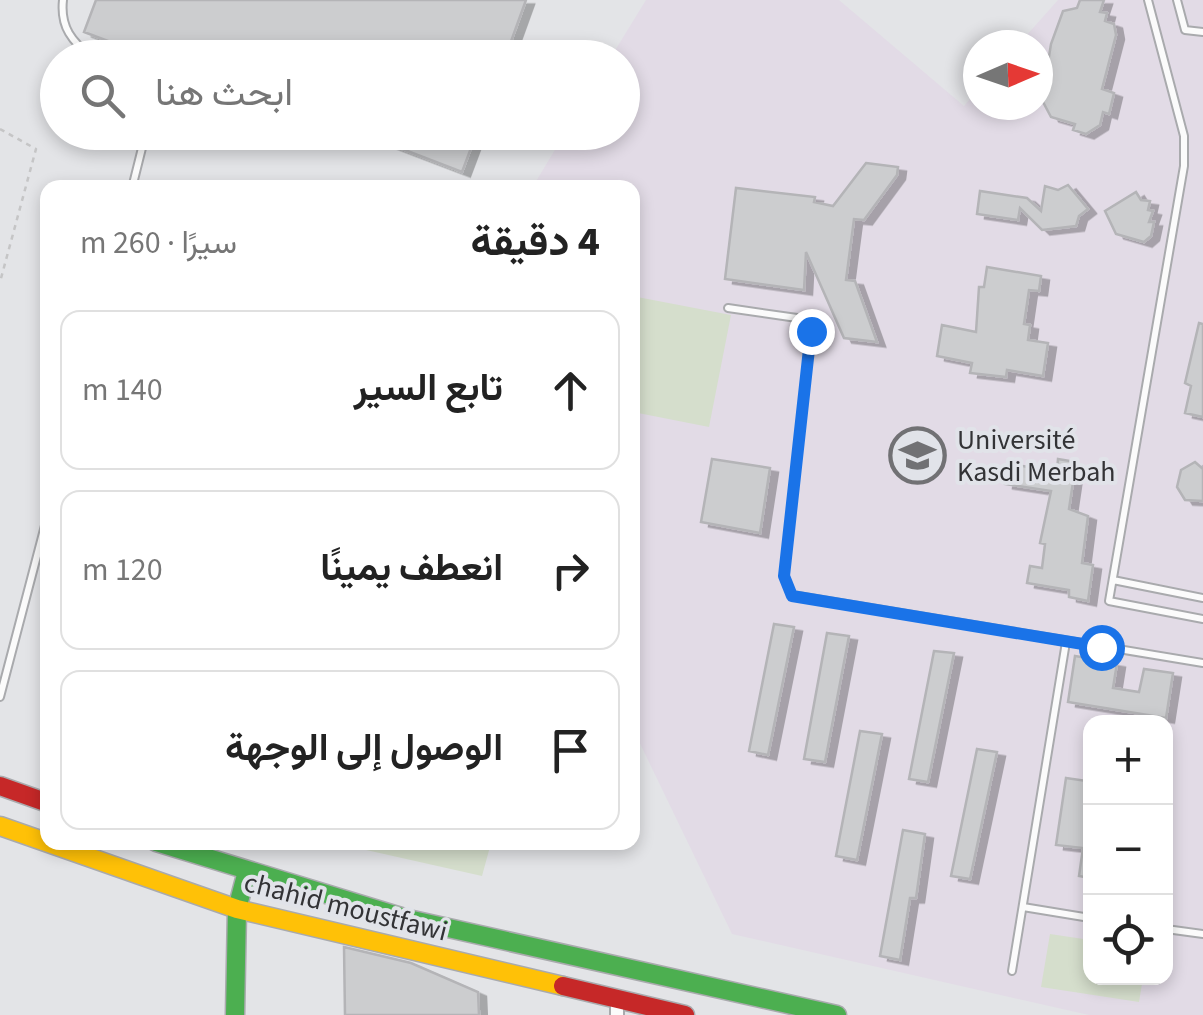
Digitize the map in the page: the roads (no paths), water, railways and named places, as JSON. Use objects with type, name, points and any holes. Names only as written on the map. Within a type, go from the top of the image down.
[{"type":"main road","points":[[0,786],[40,800]]},
{"type":"main road","name":"chahid moustfawi","points":[[0,826],[40,840]]},
{"type":"main road","name":"chahid moustfawi","points":[[69,850],[237,909],[616,1007],[686,1015]]},
{"type":"main road","name":"chahid moustfawi","points":[[177,850],[246,876],[403,916],[837,1015]]},
{"type":"main road","points":[[235,1015],[237,909],[246,876]]},
{"type":"lane","points":[[62,0],[61,16],[74,40]]},
{"type":"lane","points":[[1148,0],[1185,150],[1109,600],[1203,619]]},
{"type":"lane","points":[[1177,0],[1185,30],[1203,32]]},
{"type":"lane","points":[[134,180],[142,150]]},
{"type":"lane","points":[[728,308],[797,318],[811,331],[784,576],[792,596],[1203,664]]},
{"type":"lane","points":[[0,697],[40,544]]},
{"type":"lane","points":[[1112,580],[1203,598]]},
{"type":"lane","points":[[1012,971],[1066,642]]},
{"type":"lane","points":[[1023,907],[1083,917]]},
{"type":"lane","points":[[1173,930],[1203,934]]},
{"type":"place","name":"Université Kasdi Merbah","points":[[918,455]]}]
